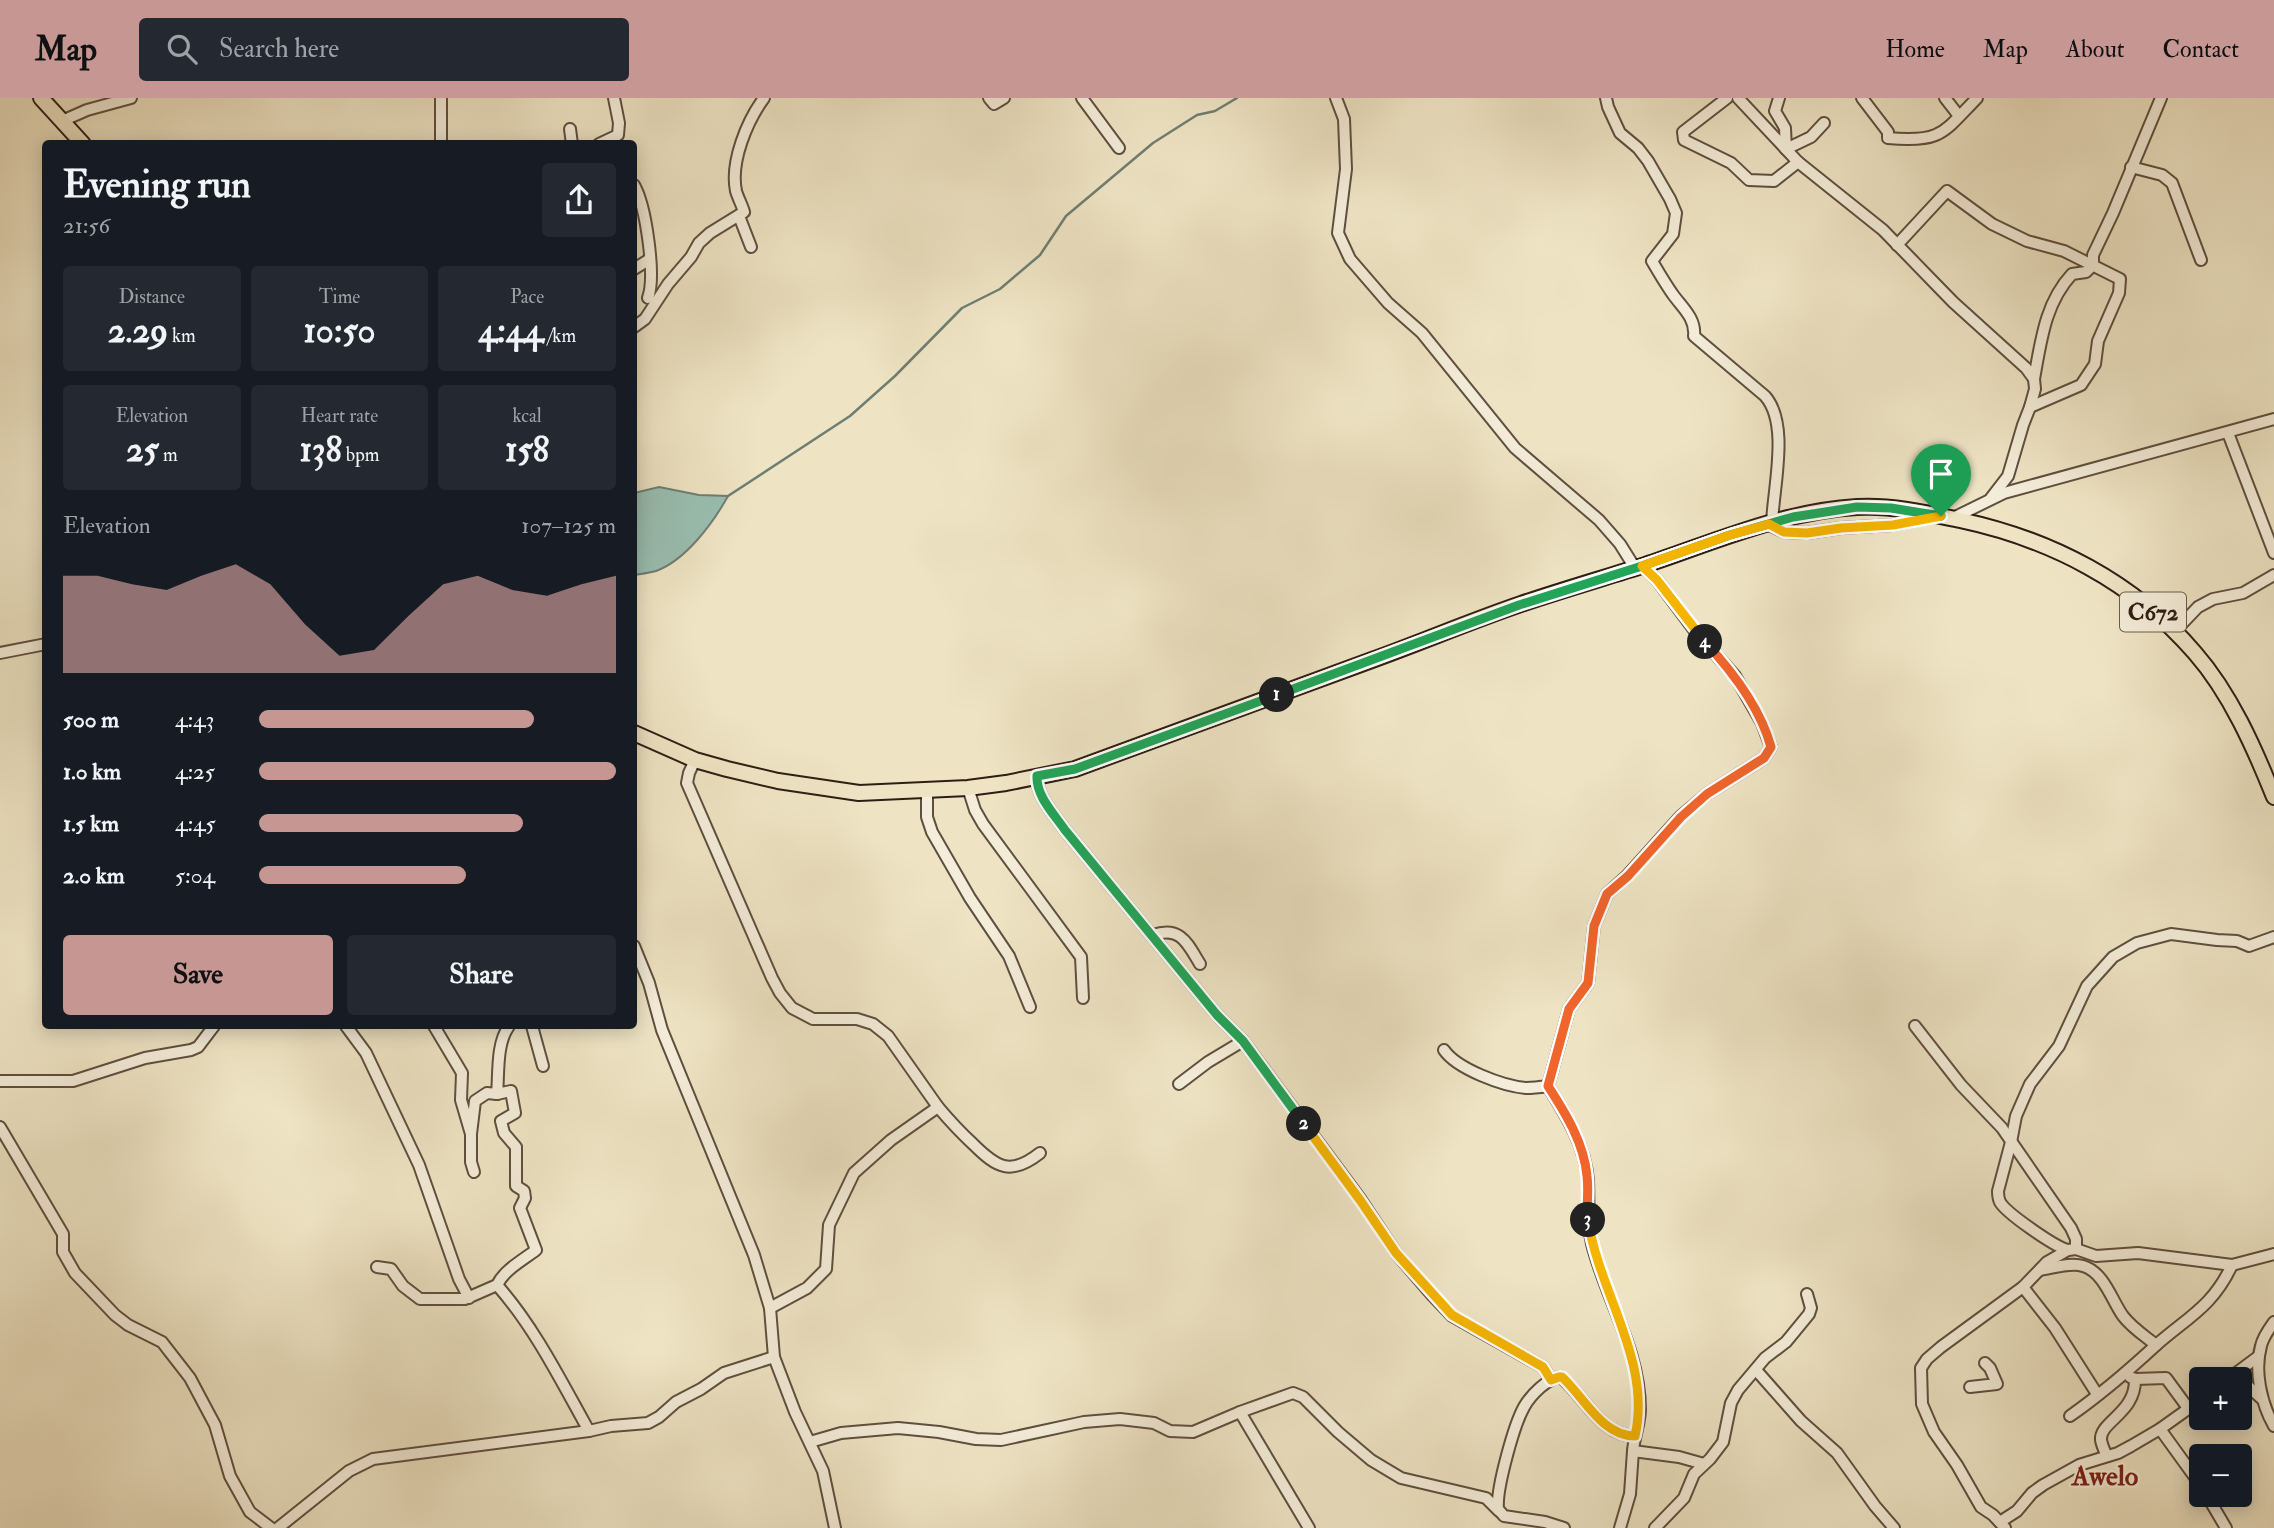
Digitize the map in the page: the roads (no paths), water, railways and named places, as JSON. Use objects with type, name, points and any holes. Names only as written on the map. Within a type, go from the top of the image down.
[{"type":"main road","points":[[41,98],[79,140]]},
{"type":"main road","name":"C672","points":[[637,734],[695,760],[778,781],[859,793],[968,789],[1075,769],[1519,605],[1730,535],[1793,517],[1857,507],[1891,508],[1991,526],[2024,537],[2096,569],[2146,605],[2197,654],[2216,680],[2251,744],[2274,797]]},
{"type":"street","points":[[62,121],[87,110],[131,98]]},
{"type":"street","points":[[441,98],[441,140]]},
{"type":"street","points":[[614,98],[621,139]]},
{"type":"street","points":[[637,325],[645,319],[699,243],[744,212],[736,190],[737,161],[748,122],[764,98]]},
{"type":"street","points":[[989,98],[994,104],[1004,98]]},
{"type":"street","points":[[1082,98],[1119,148]]},
{"type":"street","points":[[1336,98],[1344,119],[1346,169],[1338,233],[1350,260],[1388,303],[1422,333],[1515,448],[1599,520],[1638,567],[1657,580],[1695,631],[1735,676],[1762,723],[1771,747],[1764,758],[1707,794],[1681,817],[1628,876],[1607,894],[1594,926],[1588,983],[1569,1009],[1548,1086],[1571,1125],[1585,1160],[1588,1179],[1587,1214],[1592,1242],[1601,1275],[1623,1333],[1639,1394],[1630,1494],[1620,1528]]},
{"type":"street","points":[[1606,98],[1620,133],[1638,148],[1648,162],[1671,199],[1676,213],[1673,234],[1652,261],[1675,298],[1683,305],[1693,325],[1694,336],[1765,396],[1774,408],[1778,461],[1770,524]]},
{"type":"street","points":[[1727,98],[1683,131],[1684,140],[1731,163],[1749,180],[1774,181],[1798,162]]},
{"type":"street","points":[[1738,98],[1798,162],[1883,230],[1953,302],[2026,368],[2034,379]]},
{"type":"street","points":[[1779,98],[1775,111],[1785,128],[1786,149]]},
{"type":"street","points":[[1862,98],[1888,132],[1888,138],[1908,140],[1932,138],[1947,129],[1977,98]]},
{"type":"street","points":[[1945,98],[1959,116]]},
{"type":"street","points":[[1991,498],[2008,476],[2030,407],[2045,320],[2055,296],[2072,274],[2085,272],[2093,265],[2094,255],[2161,98]]},
{"type":"street","points":[[1786,149],[1811,137],[1824,123]]},
{"type":"street","points":[[570,129],[571,140]]},
{"type":"street","points":[[2131,167],[2162,175],[2172,183],[2201,260]]},
{"type":"street","points":[[637,190],[641,197],[650,259],[648,298]]},
{"type":"street","points":[[1897,245],[1947,191],[1992,223],[2027,241],[2064,251],[2120,279],[2119,293],[2098,341],[2095,364],[2081,385],[2030,407]]},
{"type":"street","points":[[739,216],[751,247]]},
{"type":"street","points":[[637,268],[650,259]]},
{"type":"street","points":[[1947,517],[1991,498],[2274,419]]},
{"type":"street","points":[[2228,433],[2274,553]]},
{"type":"street","points":[[2175,631],[2189,614],[2213,599],[2243,593],[2274,575]]},
{"type":"street","points":[[0,653],[42,645]]},
{"type":"street","points":[[695,760],[687,783],[772,978],[792,1008],[813,1019],[857,1019],[873,1024],[888,1036],[938,1107],[990,1162],[1013,1167],[1025,1164],[1040,1153]]},
{"type":"street","points":[[1037,776],[1040,791],[1050,809],[1217,1015],[1243,1041],[1396,1253],[1452,1315],[1543,1367],[1551,1380]]},
{"type":"street","points":[[968,789],[983,824],[1081,957],[1083,998]]},
{"type":"street","points":[[927,791],[927,817],[932,832],[970,898],[1009,956],[1030,1007]]},
{"type":"street","points":[[1153,935],[1173,932],[1180,935],[1200,964]]},
{"type":"street","points":[[2271,1259],[2232,1265],[2138,1253],[2096,1256],[2059,1247],[2038,1234],[2000,1202],[1998,1191],[2016,1116],[2030,1084],[2059,1046],[2087,986],[2120,952],[2142,942],[2171,934],[2237,940],[2249,946],[2274,937]]},
{"type":"street","points":[[637,953],[649,983],[662,1030],[754,1255],[770,1308],[774,1357],[794,1412],[823,1472],[835,1528]]},
{"type":"street","points":[[1915,1026],[1953,1076],[1994,1118],[2076,1239],[2072,1249],[2053,1257],[2023,1287],[1941,1346],[1924,1363],[1920,1375],[1922,1404],[1934,1432],[1981,1507],[2003,1525],[2032,1493],[2052,1479],[2079,1465],[2132,1446],[2188,1408],[2166,1378],[2130,1376]]},
{"type":"street","points":[[0,1082],[73,1081],[145,1058],[191,1050],[198,1047],[212,1029]]},
{"type":"street","points":[[348,1029],[366,1053],[419,1165],[455,1268],[469,1298]]},
{"type":"street","points":[[436,1029],[462,1073],[461,1100],[471,1134]]},
{"type":"street","points":[[497,1094],[500,1048],[507,1029]]},
{"type":"street","points":[[533,1029],[543,1066]]},
{"type":"street","points":[[1179,1084],[1243,1041]]},
{"type":"street","points":[[1444,1050],[1463,1067],[1500,1081],[1527,1088],[1548,1086]]},
{"type":"street","points":[[377,1267],[390,1269],[403,1286],[420,1299],[469,1298],[497,1285],[515,1266],[536,1250],[520,1208],[525,1198],[524,1191],[516,1186],[516,1146],[504,1133],[502,1121],[515,1113],[511,1091],[486,1093],[475,1101],[471,1134],[471,1162],[474,1172]]},
{"type":"street","points":[[770,1308],[807,1287],[826,1269],[830,1225],[854,1172],[891,1140],[938,1107]]},
{"type":"street","points":[[0,1127],[63,1234],[62,1252],[75,1273],[115,1315],[128,1325],[162,1342],[190,1378],[215,1424],[230,1476],[250,1512],[271,1528]]},
{"type":"street","points":[[2040,1270],[2079,1265],[2088,1268],[2103,1283],[2124,1317],[2156,1345]]},
{"type":"street","points":[[2070,1416],[2097,1394],[2130,1376],[2156,1345],[2205,1306],[2225,1282],[2232,1265]]},
{"type":"street","points":[[497,1285],[540,1344],[589,1431]]},
{"type":"street","points":[[2023,1287],[2055,1328],[2097,1394]]},
{"type":"street","points":[[1655,1528],[1684,1497],[1691,1478],[1723,1442],[1735,1395],[1765,1359],[1786,1342],[1805,1321],[1811,1310],[1807,1294]]},
{"type":"street","points":[[2274,1322],[2261,1343],[2259,1356],[2261,1398],[2274,1426]]},
{"type":"street","points":[[2245,1367],[2259,1356]]},
{"type":"street","points":[[278,1528],[349,1471],[373,1459],[648,1423],[676,1402],[701,1390],[724,1373],[774,1357]]},
{"type":"street","points":[[1970,1387],[1997,1384],[1985,1363]]},
{"type":"street","points":[[1756,1370],[1801,1421],[1837,1453],[1894,1528]]},
{"type":"street","points":[[2107,1456],[2100,1439],[2106,1426],[2128,1406],[2135,1391],[2130,1376]]},
{"type":"street","points":[[1499,1511],[1499,1493],[1519,1418],[1532,1395],[1551,1380],[1562,1377],[1583,1403],[1615,1431],[1623,1436],[1635,1436]]},
{"type":"street","points":[[2252,1391],[2261,1398]]},
{"type":"street","points":[[810,1442],[841,1433],[898,1428],[1001,1440],[1084,1422],[1120,1419],[1142,1420],[1170,1431],[1184,1432],[1201,1429],[1293,1393],[1303,1396],[1338,1432],[1371,1460],[1401,1478],[1486,1498],[1504,1516],[1545,1522],[1564,1528]]},
{"type":"street","points":[[1240,1412],[1309,1528]]},
{"type":"street","points":[[2160,1429],[2189,1468]]},
{"type":"street","points":[[1633,1451],[1679,1457],[1704,1464]]},
{"type":"street","points":[[2214,1507],[2226,1528]]},
{"type":"water","points":[[659,487],[699,495],[728,496],[707,529],[688,550],[667,566],[637,574],[637,492]]},
{"type":"waterway","points":[[728,496],[850,416],[895,376],[962,308],[1000,289],[1040,255],[1066,216],[1153,143],[1197,115],[1215,111],[1237,98]]},
{"type":"district","name":"Awelo","points":[[2105,1475]]}]
